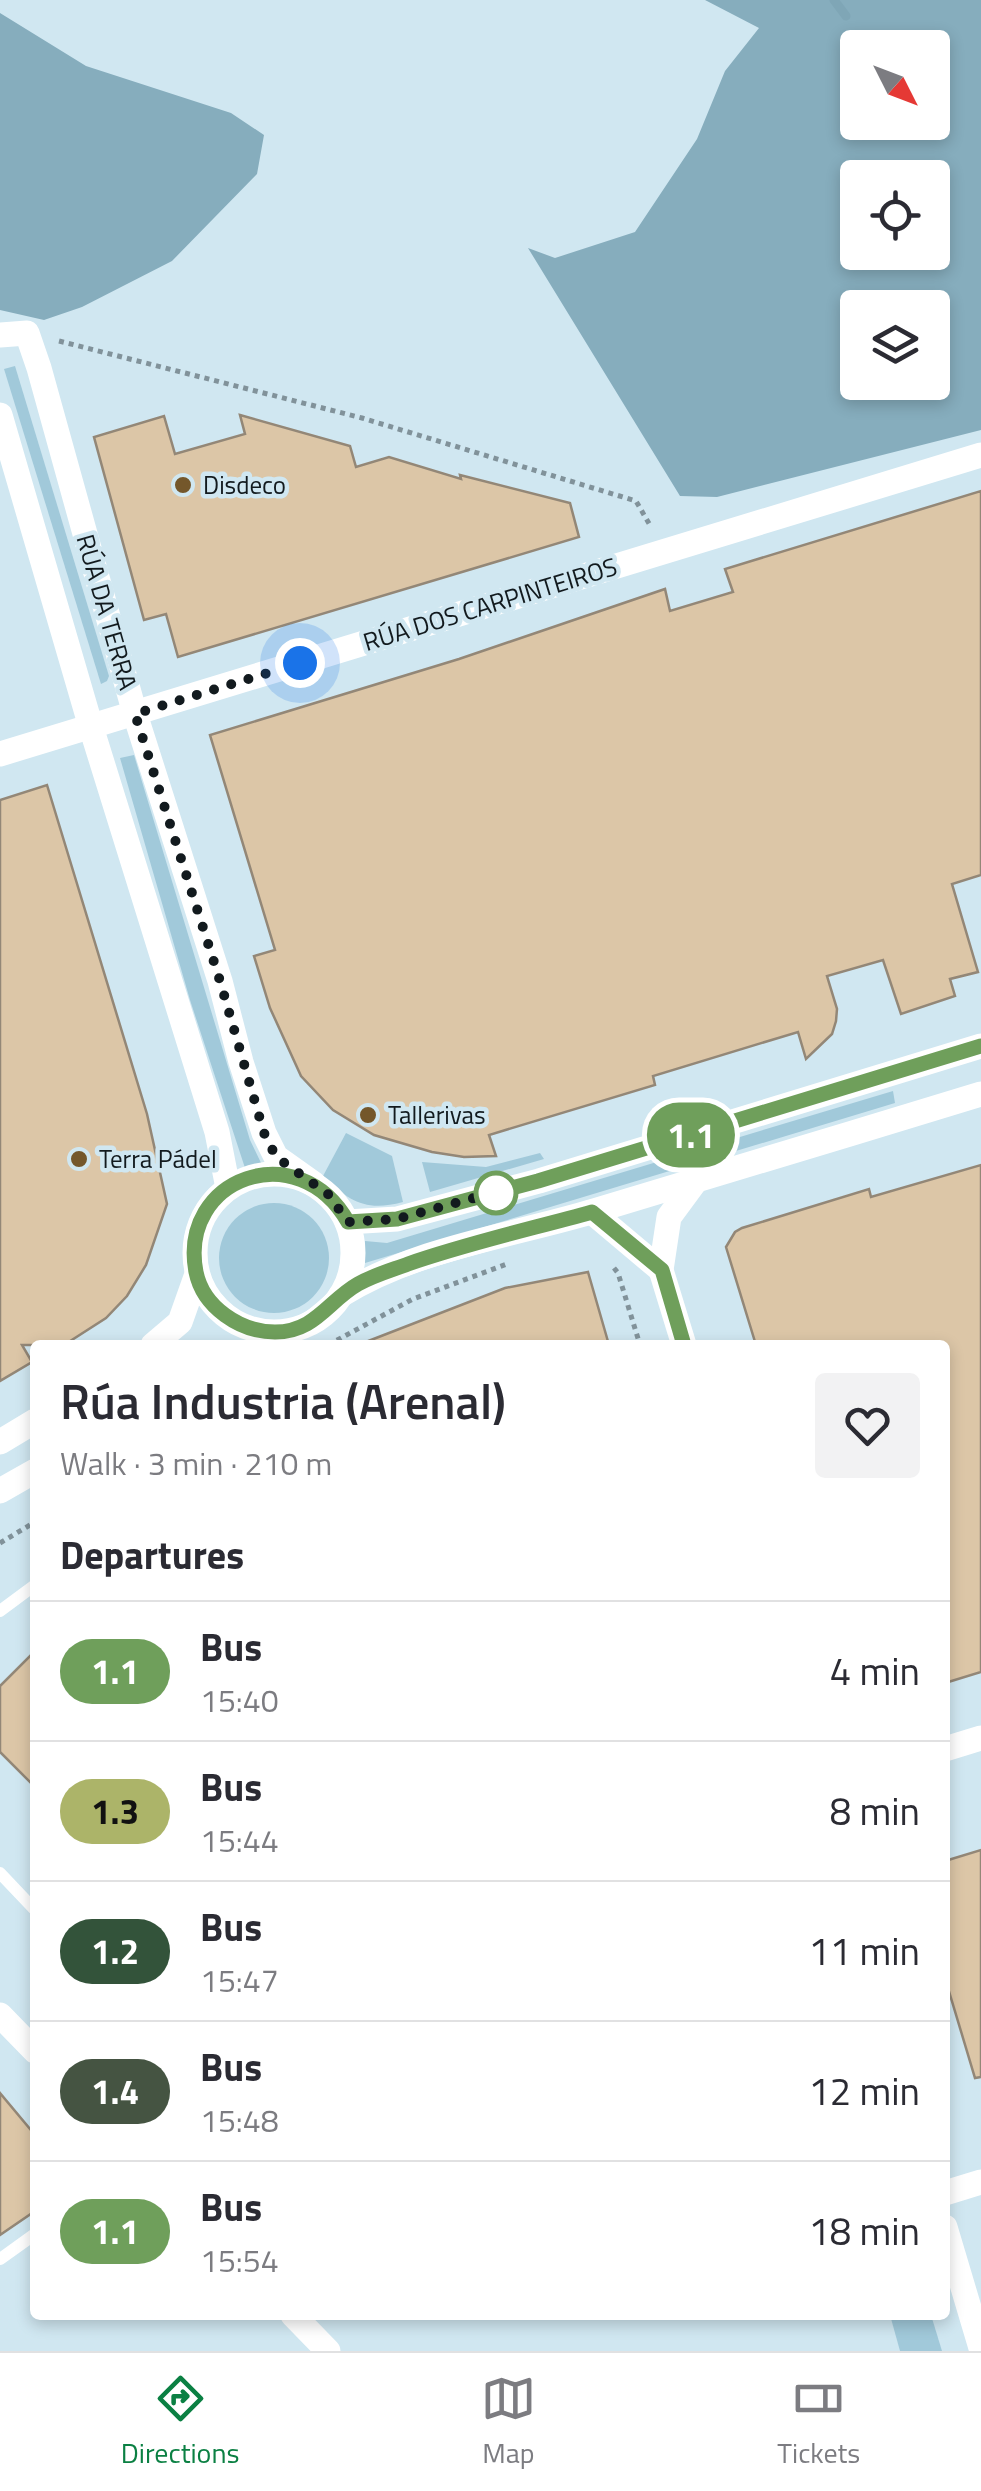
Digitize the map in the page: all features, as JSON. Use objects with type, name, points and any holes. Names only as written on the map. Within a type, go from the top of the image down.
[{"type":"street","points":[[0,334],[27,333]]},
{"type":"street","name":"RÚA DA TERRA","points":[[27,333],[135,714],[264,1133],[276,1157],[314,1184]]},
{"type":"street","name":"RÚA DA TERRA","points":[[0,414],[91,727],[217,1132],[228,1188]]},
{"type":"street","name":"RÚA DOS CARPINTEIROS","points":[[0,754],[981,455]]},
{"type":"street","points":[[348,1222],[397,1219],[538,1181],[981,1046]]},
{"type":"street","points":[[906,1069],[919,1112]]},
{"type":"street","points":[[341,1294],[363,1281],[436,1254],[592,1212],[981,1094]]},
{"type":"street","points":[[159,1340],[180,1322],[196,1274],[194,1242],[206,1212],[228,1188],[248,1177],[270,1173],[293,1175],[328,1194],[348,1222],[353,1246],[351,1272],[341,1294],[324,1314],[302,1327],[242,1337],[208,1299],[196,1274]]},
{"type":"street","points":[[683,1340],[662,1270],[669,1216],[697,1179]]},
{"type":"street","points":[[592,1212],[662,1270]]},
{"type":"street","points":[[0,1442],[30,1424]]},
{"type":"street","points":[[0,1491],[30,1473]]},
{"type":"street","points":[[950,1747],[981,1738]]},
{"type":"street","points":[[0,2015],[30,2046]]},
{"type":"street","points":[[950,2191],[981,2182]]},
{"type":"street","points":[[950,2243],[981,2348]]},
{"type":"street","points":[[298,2320],[328,2351]]},
{"type":"lane","points":[[0,1612],[30,1589]]},
{"type":"lane","points":[[0,1873],[30,1905]]},
{"type":"lane","points":[[0,2259],[30,2238]]},
{"type":"path","points":[[27,333],[362,418],[636,500],[665,550]]},
{"type":"path","points":[[337,1340],[413,1299],[512,1262]]},
{"type":"path","points":[[609,1262],[618,1273],[638,1340]]},
{"type":"path","points":[[0,1543],[30,1525]]},
{"type":"shaded area","points":[[705,0],[981,0],[981,430],[717,497],[680,496],[528,248],[555,258],[635,232],[697,139],[725,71],[759,28]]},
{"type":"shaded area","points":[[0,13],[86,66],[231,113],[264,135],[257,174],[172,261],[82,307],[44,320],[0,310]]},
{"type":"shaded area","points":[[15,366],[109,676],[101,684],[4,369]]},
{"type":"shaded area","points":[[134,755],[250,1140],[262,1165],[245,1168],[190,1000],[120,758]]},
{"type":"shaded area","points":[[893,1091],[895,1103],[365,1263],[365,1241],[387,1243]]},
{"type":"shaded area","points":[[346,1133],[392,1156],[403,1202],[379,1206],[359,1203],[323,1176]]},
{"type":"shaded area","points":[[540,1153],[544,1159],[430,1192],[422,1162],[486,1167]]},
{"type":"shaded area","points":[[274,1203],[295,1208],[313,1219],[324,1237],[329,1258],[324,1279],[313,1297],[295,1308],[274,1313],[253,1308],[235,1297],[224,1279],[219,1258],[224,1237],[235,1219],[253,1208]]},
{"type":"shaded area","points":[[891,2320],[933,2320],[942,2351],[900,2351]]},
{"type":"building","points":[[240,415],[350,446],[356,467],[389,457],[461,479],[460,475],[570,503],[579,537],[178,657],[166,614],[144,620],[94,437],[164,416],[175,454],[245,434]]},
{"type":"building","points":[[981,491],[981,875],[952,884],[978,972],[950,979],[955,996],[901,1014],[883,960],[827,976],[837,1009],[836,1021],[832,1034],[806,1059],[798,1032],[653,1076],[655,1085],[489,1135],[496,1156],[432,1152],[374,1135],[333,1110],[301,1076],[270,1008],[254,956],[275,950],[210,735],[459,659],[665,589],[670,611],[733,592],[725,569]]},
{"type":"building","points":[[47,785],[147,1114],[167,1204],[146,1265],[127,1296],[106,1318],[72,1340],[30,1340],[30,1345],[22,1345],[30,1363],[0,1381],[0,800]]},
{"type":"building","points":[[981,1165],[981,1672],[950,1681],[950,1340],[754,1340],[726,1247],[742,1228],[869,1189],[871,1197]]},
{"type":"building","points":[[588,1272],[608,1340],[371,1340],[505,1288]]},
{"type":"building","points":[[30,1656],[30,1782],[0,1752],[0,1686]]},
{"type":"building","points":[[981,1850],[981,2077],[975,2078],[950,1995],[950,1859]]},
{"type":"building","points":[[0,2093],[30,2129],[30,2214],[0,2235]]},
{"type":"waterway","points":[[834,0],[846,16]]},
{"type":"bus line","name":"1.1","points":[[683,1340],[662,1270],[592,1212],[436,1254],[363,1281],[341,1294],[324,1314],[302,1327],[277,1332],[252,1330],[227,1318],[208,1299],[196,1274],[194,1242],[206,1212],[228,1188],[248,1177],[270,1173],[293,1175],[314,1184],[328,1194],[348,1222],[397,1219],[538,1181],[981,1046]]},
{"type":"place","name":"Disdeco","points":[[183,485]]},
{"type":"place","name":"Tallerivas","points":[[368,1115]]},
{"type":"place","name":"Terra Pádel","points":[[79,1159]]},
{"type":"route","points":[[300,663],[135,714],[264,1133],[276,1157],[328,1194],[348,1222],[397,1219],[500,1191],[496,1193]]}]
